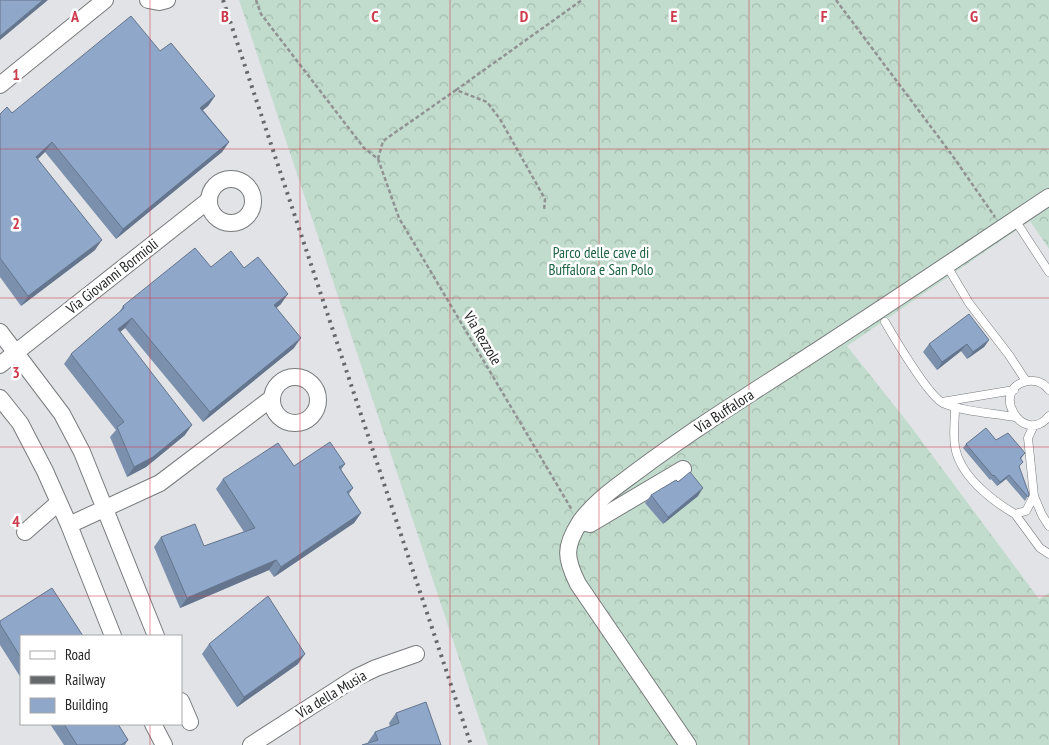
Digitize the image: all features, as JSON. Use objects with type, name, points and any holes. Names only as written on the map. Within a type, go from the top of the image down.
[{"type":"street","points":[[0,85],[106,0]]},
{"type":"street","points":[[148,0],[159,2],[167,0]]},
{"type":"street","name":"Via Buffalora","points":[[688,745],[570,570],[567,550],[580,522],[600,499],[679,440],[881,317],[947,266],[1049,198]]},
{"type":"street","name":"Via Giovanni Bormioli","points":[[0,365],[209,200]]},
{"type":"street","points":[[0,332],[62,414],[82,452],[156,635]]},
{"type":"street","points":[[0,398],[20,423],[45,471],[69,525],[113,635]]},
{"type":"street","points":[[69,525],[160,483],[272,398]]},
{"type":"street","points":[[580,522],[590,524],[683,469]]},
{"type":"street","points":[[25,532],[58,502]]},
{"type":"street","name":"Via della Musia","points":[[250,745],[270,739],[355,678],[376,668],[416,654]]},
{"type":"street","points":[[182,703],[190,722]]},
{"type":"street","points":[[146,725],[151,745]]},
{"type":"street","points":[[154,725],[164,745]]},
{"type":"lane","points":[[1009,224],[1049,272]]},
{"type":"lane","points":[[947,266],[969,303],[1009,355],[1026,382]]},
{"type":"lane","points":[[881,317],[930,390],[941,402],[955,407],[1015,417]]},
{"type":"lane","points":[[1048,418],[1034,425],[1027,425],[1015,417],[1011,411],[1010,396],[1014,390],[1026,382],[1045,382],[1049,390]]},
{"type":"lane","points":[[941,402],[1014,390]]},
{"type":"lane","points":[[955,407],[954,446],[960,464],[981,489],[1015,514],[1040,548],[1049,554]]},
{"type":"lane","points":[[1034,425],[1028,438],[1034,496],[1049,526]]},
{"type":"lane","points":[[1015,514],[1026,510],[1034,496]]},
{"type":"path","name":"Via Rezzole","points":[[256,0],[261,14],[364,148],[378,159],[399,218],[580,522]]},
{"type":"path","points":[[378,159],[383,141],[582,0]]},
{"type":"path","points":[[836,0],[952,155],[1009,224]]},
{"type":"path","points":[[456,90],[487,102],[500,119],[545,200],[544,211]]},
{"type":"green space","name":"Parco delle cave di Buffalora e San Polo","points":[[239,0],[1049,0],[1049,249],[1030,221],[847,346],[909,424],[1039,599],[1049,593],[1049,745],[488,745]]},
{"type":"building","points":[[0,0],[43,0],[0,36]]},
{"type":"building","points":[[131,16],[160,51],[171,43],[215,96],[200,108],[229,142],[123,229],[52,142],[36,157],[102,240],[28,296],[0,258],[0,114],[7,107],[12,113]]},
{"type":"building","points":[[195,248],[211,267],[231,251],[244,268],[258,257],[288,294],[274,305],[301,338],[210,412],[132,318],[118,329],[192,425],[153,457],[134,467],[117,427],[124,422],[71,354],[124,308],[123,306]]},
{"type":"building","points":[[969,314],[989,340],[973,352],[967,344],[942,362],[929,344]]},
{"type":"building","points":[[986,428],[996,440],[1008,433],[1025,453],[1020,458],[1023,462],[1019,466],[1029,494],[1028,497],[1009,475],[1000,482],[966,444]]},
{"type":"building","points":[[330,442],[345,464],[339,467],[353,488],[347,492],[361,513],[281,567],[276,560],[187,598],[161,537],[195,524],[204,546],[255,528],[223,479],[278,443],[294,466]]},
{"type":"building","points":[[690,472],[703,488],[668,517],[651,495],[676,480],[678,482]]},
{"type":"building","points":[[52,588],[82,635],[20,635],[20,656],[0,621]]},
{"type":"building","points":[[268,596],[305,654],[244,697],[209,644]]},
{"type":"building","points":[[426,702],[441,745],[362,745],[378,740],[375,732],[399,723],[396,713]]},
{"type":"building","points":[[65,725],[119,725],[128,740],[121,745],[77,745]]},
{"type":"railway","points":[[223,0],[471,745]]}]
